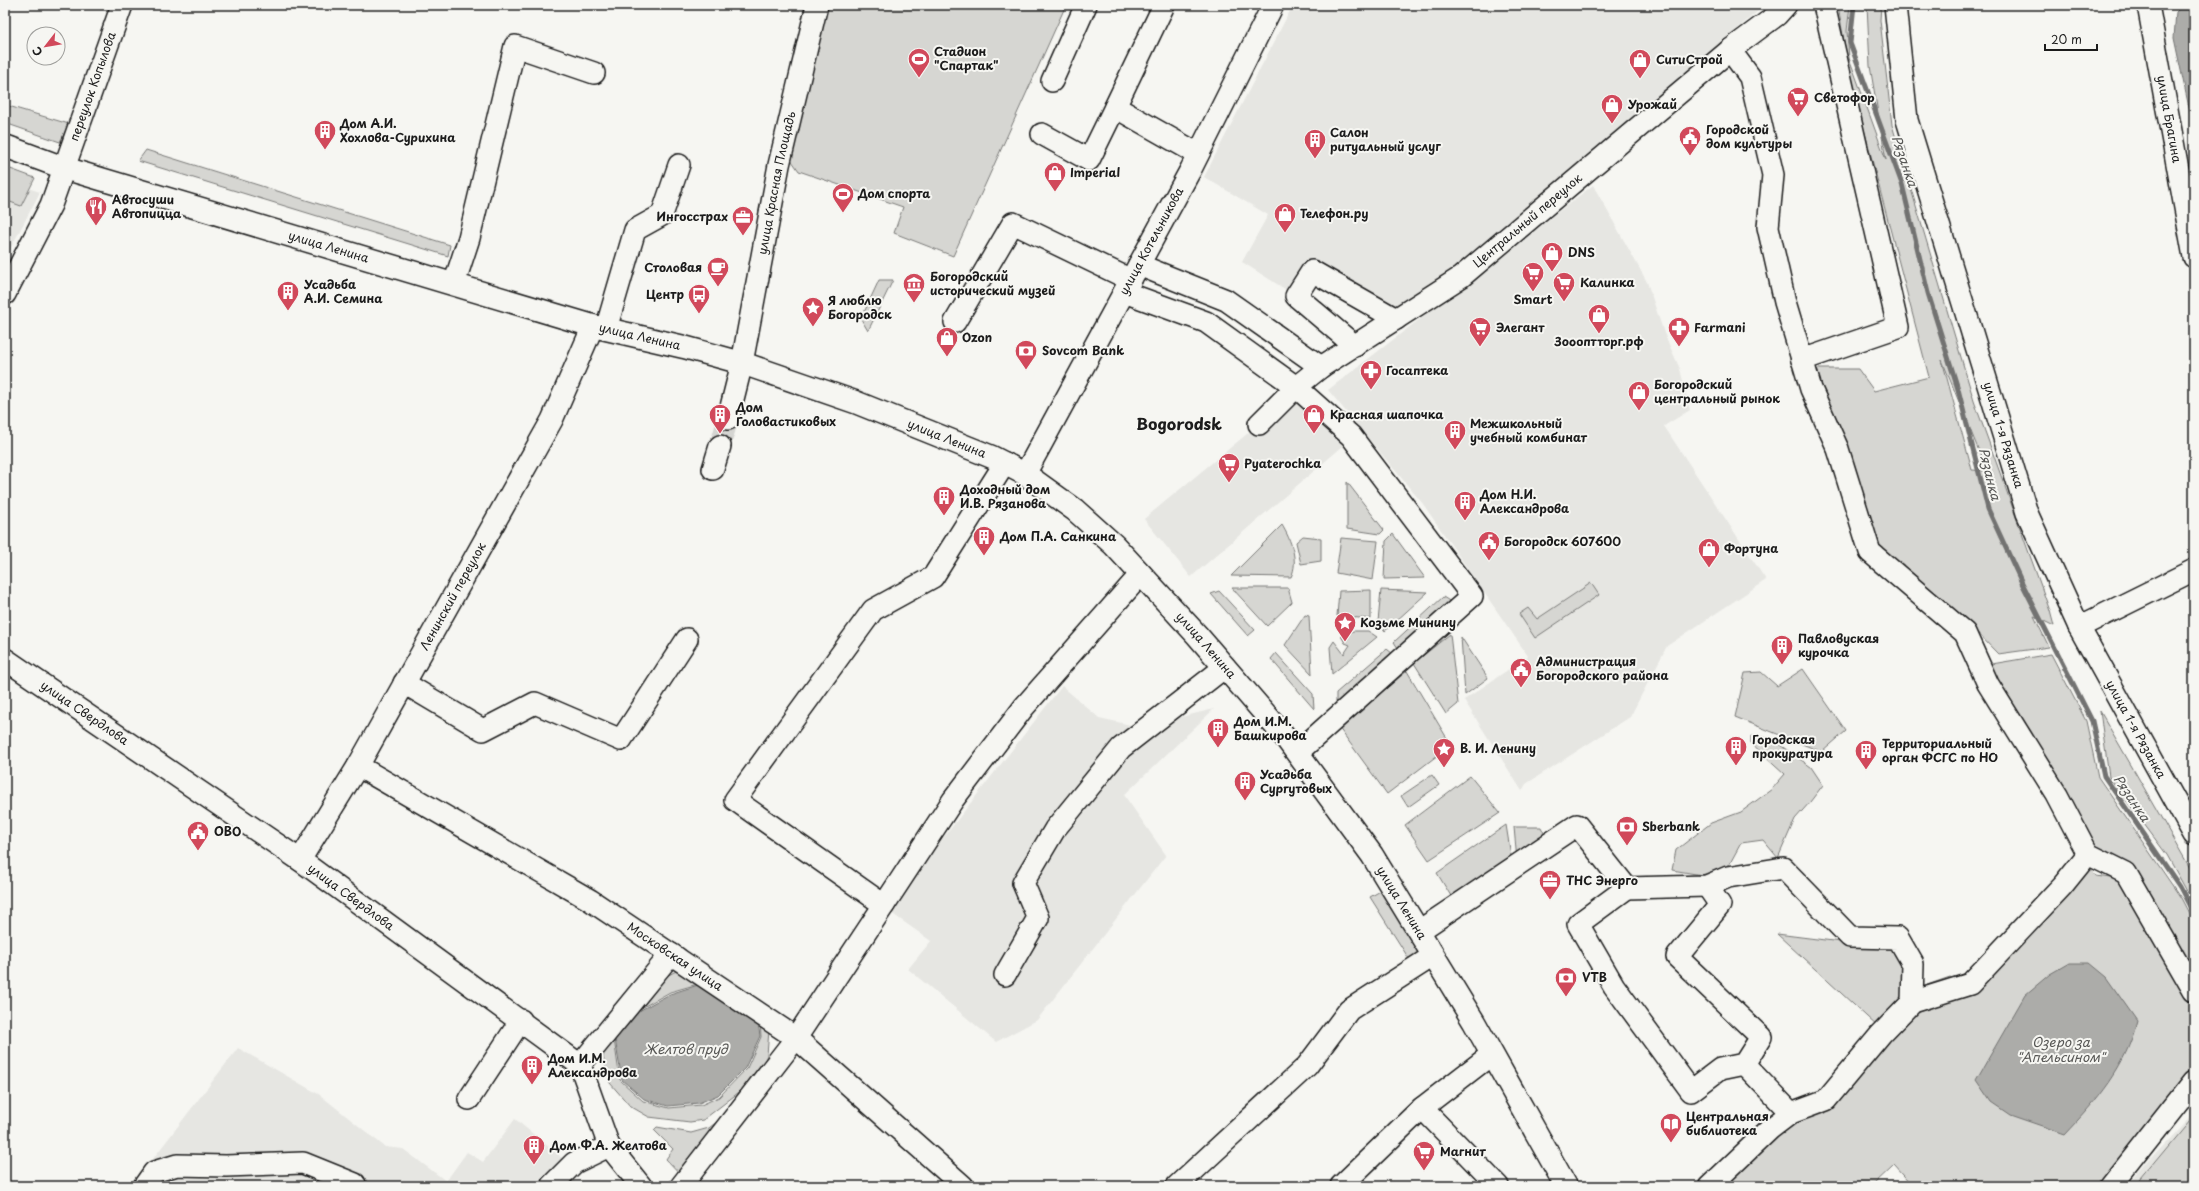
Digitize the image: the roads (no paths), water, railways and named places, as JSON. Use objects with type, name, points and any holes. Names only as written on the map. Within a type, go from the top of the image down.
[{"type":"main road","name":"улица Ленина","points":[[5,146],[64,168],[600,327],[684,347],[742,363],[855,402],[1005,463],[1024,474],[1075,510],[1141,574],[1225,667],[1297,753],[1372,855],[1492,1054],[1565,1186]]},
{"type":"street","name":"переулок Копылова","points":[[5,294],[51,205],[122,5]]},
{"type":"street","name":"улица Красная Площадь","points":[[728,419],[742,363],[779,165],[818,5]]},
{"type":"street","points":[[1052,81],[1086,5]]},
{"type":"street","points":[[1042,134],[1089,160],[1164,5]]},
{"type":"street","name":"улица Котельникова","points":[[1024,474],[1198,154],[1273,5]]},
{"type":"street","name":"Центральный переулок","points":[[1259,424],[1296,386],[1321,367],[1461,277],[1730,50],[1778,15],[1786,5]]},
{"type":"street","points":[[1802,360],[1898,327],[1824,5]]},
{"type":"street","name":"улица 1-я Рязанка","points":[[1895,5],[1907,120],[2027,513],[2079,627],[2194,835]]},
{"type":"street","name":"улица Брагина","points":[[2148,5],[2194,257]]},
{"type":"street","points":[[454,284],[469,238],[515,46],[594,73]]},
{"type":"street","points":[[1730,50],[1750,77],[1773,175],[1768,227],[1785,302],[1811,389],[1838,449],[1870,552],[1965,633],[1990,686],[2057,795],[2088,854],[2126,873],[2194,991]]},
{"type":"street","points":[[1115,107],[1198,154]]},
{"type":"street","name":"Ленинский переулок","points":[[300,860],[358,766],[552,420],[600,327],[635,230],[662,215],[679,165]]},
{"type":"street","points":[[955,322],[1013,223],[1131,279],[1206,322],[1296,386],[1351,436],[1472,596],[1297,753]]},
{"type":"street","points":[[1355,346],[1296,296],[1312,271],[1396,319]]},
{"type":"street","points":[[1131,279],[1226,300],[1321,367]]},
{"type":"street","points":[[713,469],[720,446]]},
{"type":"street","points":[[884,905],[735,800],[873,610],[933,577],[1005,463]]},
{"type":"street","points":[[2079,627],[2194,570]]},
{"type":"street","points":[[681,1186],[796,1038],[953,800],[1024,708],[1141,574]]},
{"type":"street","points":[[404,683],[483,730],[535,703],[621,740],[687,639]]},
{"type":"street","name":"улица Свердлова","points":[[5,659],[300,860],[580,1064]]},
{"type":"street","points":[[1005,975],[1038,918],[1023,883],[1055,829],[1121,748],[1225,667]]},
{"type":"street","name":"Московская улица","points":[[358,766],[590,900],[796,1038],[963,1186]]},
{"type":"street","points":[[1419,931],[1577,825],[1627,888]]},
{"type":"street","points":[[1710,1186],[1770,1129],[1791,1113],[1826,1100],[1881,1034],[1912,1002],[1970,984],[2063,885],[2088,854]]},
{"type":"street","points":[[1707,886],[1720,905],[1678,956],[1761,1037],[1744,1064],[1720,1069],[1690,1091],[1614,986],[1578,924],[1627,888],[1707,886],[1728,878],[1783,868],[1850,937],[1898,938],[1913,964],[1912,1002]]},
{"type":"street","points":[[641,1186],[609,1146],[580,1064],[674,956]]},
{"type":"street","points":[[1177,1186],[1307,1066],[1349,1010],[1433,956]]},
{"type":"street","points":[[469,1099],[521,1020]]},
{"type":"street","points":[[1341,1186],[1422,1108],[1492,1054]]},
{"type":"street","points":[[1744,1064],[1791,1113]]},
{"type":"street","points":[[2111,1186],[2194,1081]]},
{"type":"street","points":[[1422,1108],[1498,1186]]},
{"type":"street","points":[[551,1186],[574,1163],[609,1146]]},
{"type":"street","points":[[144,1186],[154,1172],[177,1165],[226,1166],[303,1163],[359,1185]]},
{"type":"water","points":[[2183,5],[2194,5],[2194,131],[2174,38],[2176,12]]},
{"type":"water","name":"Озеро за \"Апельсином\"","points":[[2069,963],[2089,963],[2106,977],[2137,1021],[2126,1053],[2118,1068],[2099,1095],[2065,1134],[2010,1115],[1991,1102],[1976,1080],[2025,995],[2050,974]]},
{"type":"water","name":"Желтов пруд","points":[[698,985],[710,986],[757,1016],[760,1036],[745,1068],[718,1095],[699,1103],[668,1106],[644,1099],[622,1080],[615,1039],[637,1012],[670,994]]},
{"type":"waterway","name":"Рязанка","points":[[1854,5],[1850,43],[1902,184],[1928,293],[1958,389],[1988,509],[2022,583],[2092,721],[2104,776],[2180,887],[2194,914]]},
{"type":"tunnel","points":[[720,446],[728,419]]},
{"type":"place","name":"Стадион \"Спартак\"","points":[[919,78]]},
{"type":"place","name":"СитиСтрой","points":[[1640,80]]},
{"type":"place","name":"Светофор","points":[[1798,118]]},
{"type":"place","name":"Урожай","points":[[1612,124]]},
{"type":"place","name":"Дом А.И. Хохлова-Сурихина","points":[[325,150]]},
{"type":"place","name":"Городской дом культуры","points":[[1690,156]]},
{"type":"place","name":"Салон ритуальный услуг","points":[[1315,160]]},
{"type":"place","name":"Imperial","points":[[1055,192]]},
{"type":"place","name":"Дом спорта","points":[[843,214]]},
{"type":"place","name":"Автосуши Автопицца","points":[[96,226]]},
{"type":"place","name":"Телефон.ру","points":[[1285,234]]},
{"type":"place","name":"Ингосстрах","points":[[743,236]]},
{"type":"place","name":"DNS","points":[[1552,272]]},
{"type":"place","name":"Столовая","points":[[718,288]]},
{"type":"place","name":"Smart","points":[[1533,292]]},
{"type":"place","name":"Калинка","points":[[1564,302]]},
{"type":"place","name":"Богородский исторический музей","points":[[914,304]]},
{"type":"place","name":"Усадьба А.И. Семина","points":[[288,312]]},
{"type":"place","name":"Центр","points":[[699,314]]},
{"type":"place","name":"Я люблю Богородск","points":[[813,328]]},
{"type":"place","name":"Зоооптторг.рф","points":[[1599,334]]},
{"type":"place","name":"Элегант","points":[[1480,348]]},
{"type":"place","name":"Farmani","points":[[1679,348]]},
{"type":"place","name":"Ozon","points":[[947,358]]},
{"type":"place","name":"Sovcom Bank","points":[[1026,370]]},
{"type":"place","name":"Госаптека","points":[[1371,390]]},
{"type":"place","name":"Богородский центральный рынок","points":[[1639,412]]},
{"type":"place","name":"Дом Головастиковых","points":[[720,434]]},
{"type":"place","name":"Красная шапочка","points":[[1314,434]]},
{"type":"place","name":"Межшкольный учебный комбинат","points":[[1455,450]]},
{"type":"place","name":"Pyaterochka","points":[[1229,484]]},
{"type":"place","name":"Доходный дом И.В. Рязанова","points":[[944,516]]},
{"type":"place","name":"Дом Н.И. Александрова","points":[[1465,522]]},
{"type":"place","name":"Дом П.А. Санкина","points":[[984,556]]},
{"type":"place","name":"Богородск 607600","points":[[1489,562]]},
{"type":"place","name":"Фортуна","points":[[1709,568]]},
{"type":"place","name":"Козьме Минину","points":[[1345,642]]},
{"type":"place","name":"Павловуская курочка","points":[[1782,666]]},
{"type":"place","name":"Администрация Богородского района","points":[[1521,688]]},
{"type":"place","name":"Дом И.М. Башкирова","points":[[1218,748]]},
{"type":"place","name":"Городская прокуратура","points":[[1736,766]]},
{"type":"place","name":"В. И. Ленину","points":[[1444,768]]},
{"type":"place","name":"Территориальный орган ФСГС по НО","points":[[1866,770]]},
{"type":"place","name":"Усадьба Сургутовых","points":[[1245,802]]},
{"type":"place","name":"Sberbank","points":[[1627,846]]},
{"type":"place","name":"ОВО","points":[[198,852]]},
{"type":"place","name":"ТНС Энерго","points":[[1550,900]]},
{"type":"place","name":"VTB","points":[[1566,998]]},
{"type":"place","name":"Дом И.М. Александрова","points":[[532,1086]]},
{"type":"place","name":"Центральная библиотека","points":[[1671,1144]]},
{"type":"place","name":"Дом Ф.А. Желтова","points":[[534,1166]]},
{"type":"place","name":"Магнит","points":[[1424,1172]]},
{"type":"district","name":"Bogorodsk","points":[[1179,424]]}]
